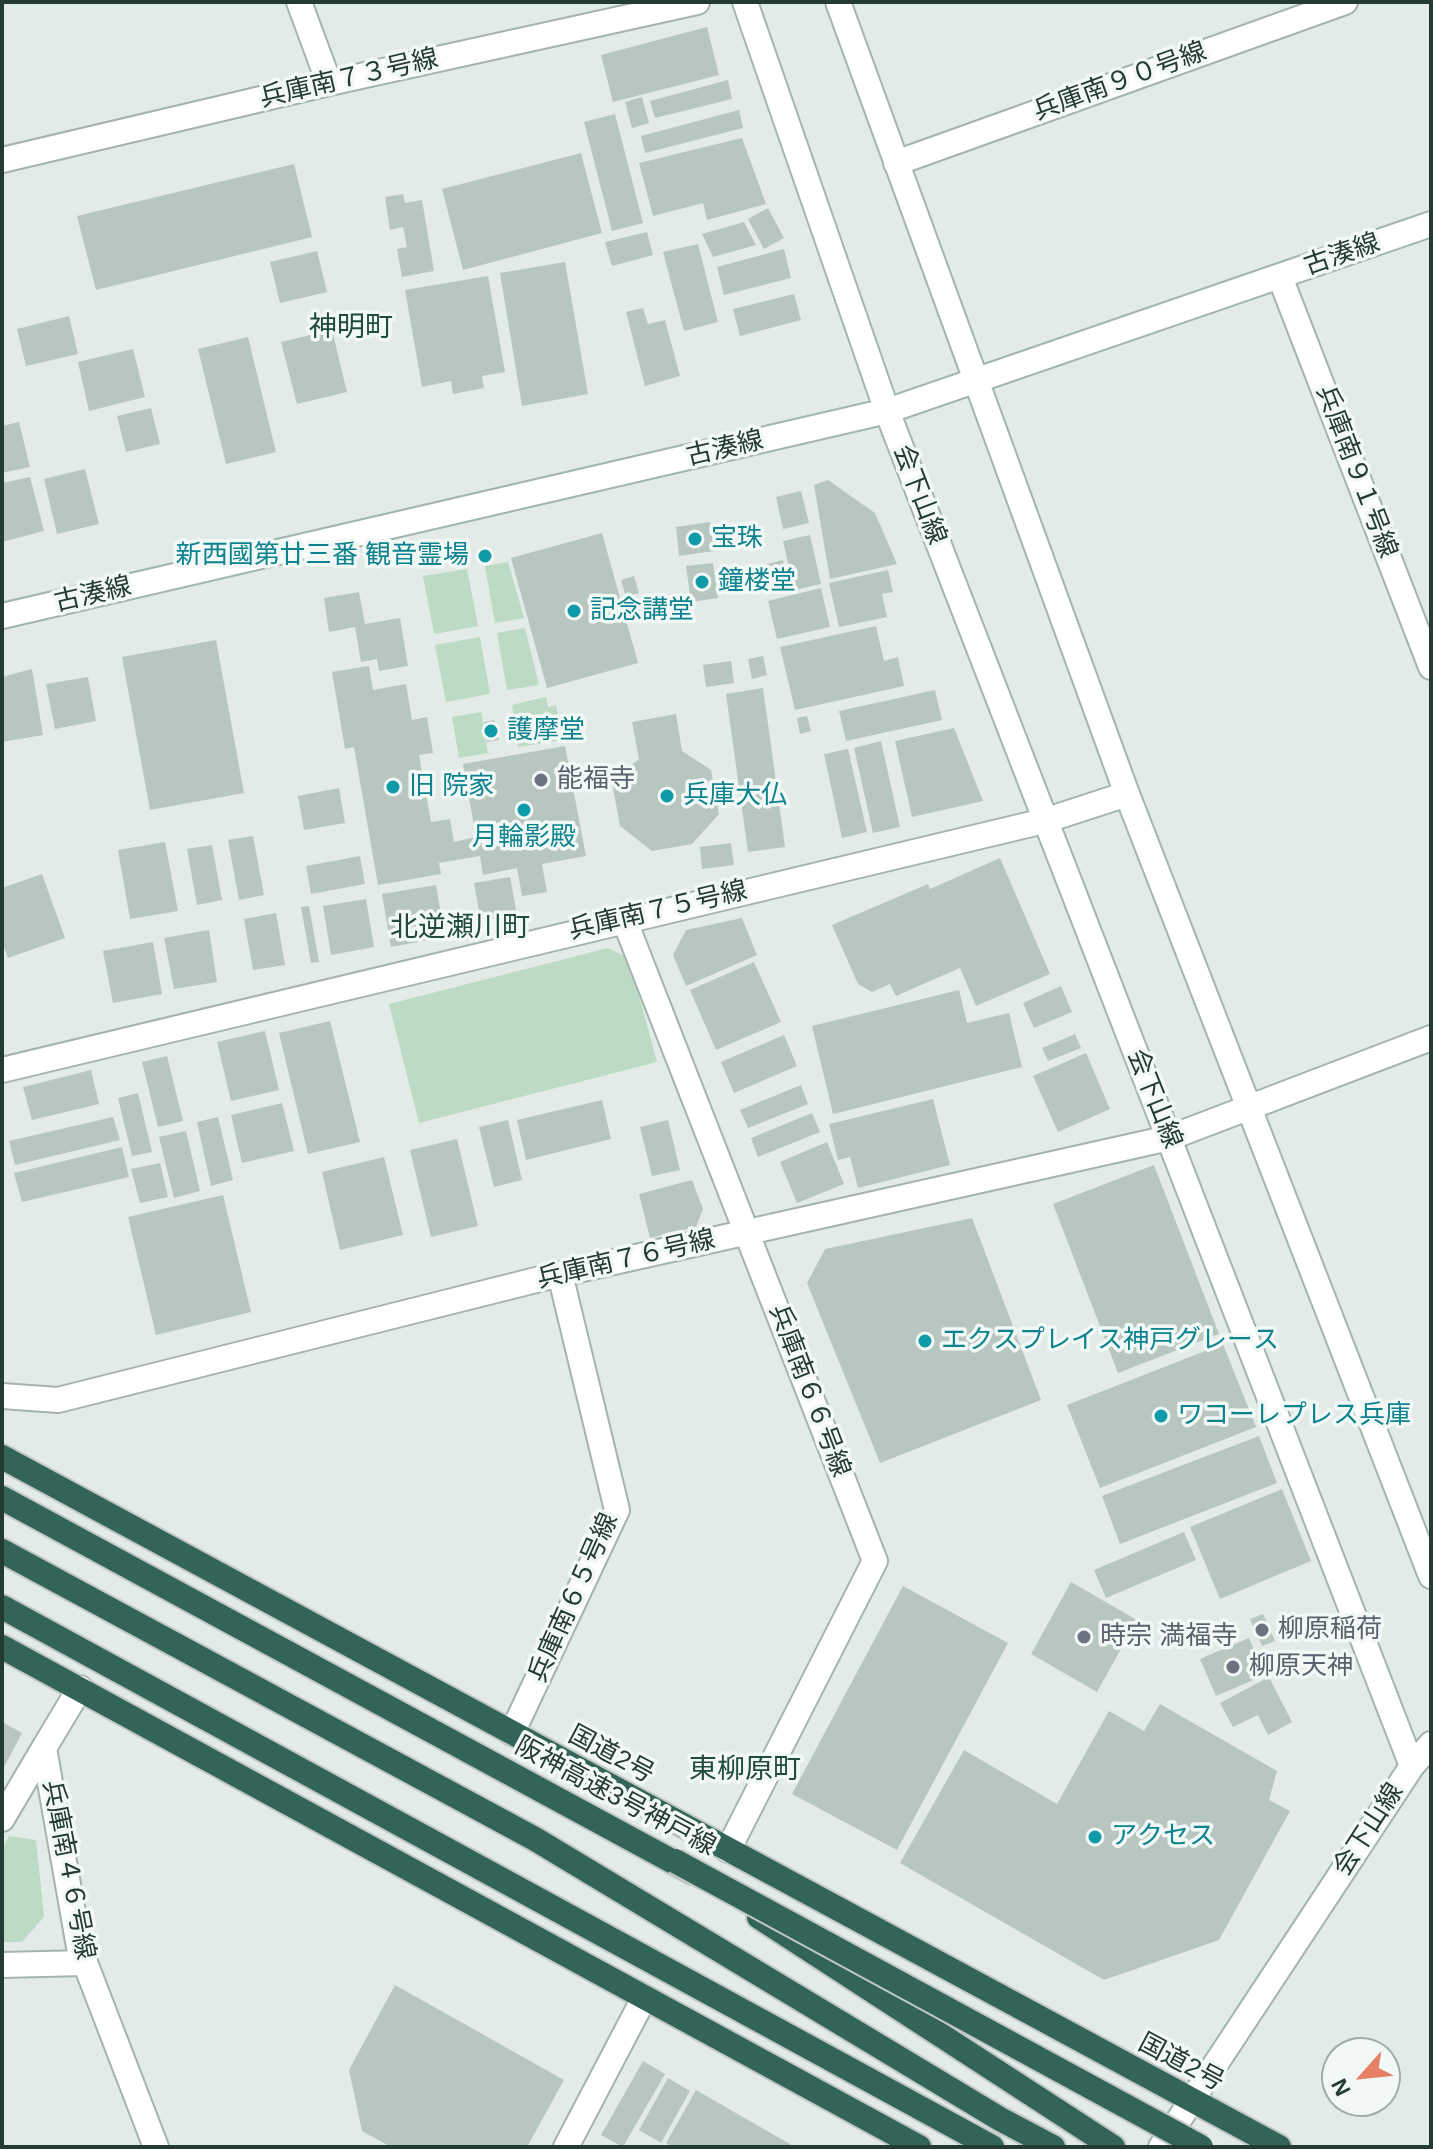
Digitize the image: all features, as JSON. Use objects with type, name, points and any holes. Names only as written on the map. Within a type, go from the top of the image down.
[{"type":"highway","name":"国道2号","points":[[2,1457],[1279,2147]]},
{"type":"highway","name":"阪神高速3号神戸線","points":[[2,1498],[1201,2147]]},
{"type":"highway","points":[[2,1551],[535,1839],[1000,2119],[1053,2147]]},
{"type":"highway","points":[[2,1607],[992,2147]]},
{"type":"highway","points":[[2,1647],[643,2000],[919,2147]]},
{"type":"highway","points":[[675,1861],[1113,2147]]},
{"type":"street","points":[[299,2],[329,83]]},
{"type":"street","name":"兵庫南７３号線","points":[[2,160],[329,83],[697,2]]},
{"type":"street","name":"会下山線","points":[[745,2],[887,411],[1044,821],[1421,1767],[1161,2147]]},
{"type":"street","points":[[838,2],[974,382],[1127,794],[1431,1576]]},
{"type":"street","name":"兵庫南９０号線","points":[[896,163],[1345,2]]},
{"type":"street","name":"古湊線","points":[[2,616],[887,411],[1431,224]]},
{"type":"street","name":"兵庫南９１号線","points":[[1280,277],[1431,667]]},
{"type":"street","name":"兵庫南７５号線","points":[[2,1070],[1044,821],[1127,794]]},
{"type":"street","name":"兵庫南６６号線","points":[[624,919],[875,1561],[728,1850]]},
{"type":"street","name":"兵庫南７６号線","points":[[2,1396],[58,1400],[560,1274],[1169,1138],[1431,1038]]},
{"type":"street","name":"兵庫南６５号線","points":[[512,1733],[617,1510],[560,1274]]},
{"type":"street","name":"兵庫南４６号線","points":[[80,1688],[44,1748],[85,1963],[156,2147]]},
{"type":"street","points":[[1421,1767],[1431,1744]]},
{"type":"street","points":[[2,1819],[44,1748]]},
{"type":"street","points":[[2,1965],[85,1963]]},
{"type":"street","points":[[566,2147],[643,2000]]},
{"type":"green space","points":[[508,562],[524,618],[495,623],[485,566]]},
{"type":"green space","points":[[467,569],[478,626],[434,634],[423,576]]},
{"type":"green space","points":[[525,628],[539,685],[507,690],[497,633]]},
{"type":"green space","points":[[480,637],[490,694],[446,702],[435,645]]},
{"type":"green space","points":[[546,697],[548,707],[556,705],[562,740],[518,747],[512,705]]},
{"type":"green space","points":[[481,712],[488,753],[459,758],[452,717]]},
{"type":"green space","points":[[608,948],[629,958],[657,1062],[419,1123],[389,1004]]},
{"type":"green space","points":[[9,1836],[36,1840],[44,1917],[22,1942],[2,1942],[2,1849]]},
{"type":"building","points":[[707,27],[719,75],[613,102],[601,55]]},
{"type":"building","points":[[728,80],[732,99],[655,118],[650,101]]},
{"type":"building","points":[[642,97],[649,123],[632,128],[625,102]]},
{"type":"building","points":[[739,110],[743,128],[645,153],[641,136]]},
{"type":"building","points":[[615,114],[643,223],[612,231],[584,122]]},
{"type":"building","points":[[742,138],[766,204],[707,220],[703,203],[653,216],[639,163]]},
{"type":"building","points":[[581,153],[602,233],[463,270],[442,189]]},
{"type":"building","points":[[294,164],[312,237],[96,290],[77,216]]},
{"type":"building","points":[[403,194],[405,203],[422,200],[434,271],[402,277],[397,249],[407,247],[403,227],[390,230],[385,197]]},
{"type":"building","points":[[768,208],[784,238],[764,249],[748,219]]},
{"type":"building","points":[[744,222],[756,245],[713,257],[702,234]]},
{"type":"building","points":[[647,232],[653,255],[612,266],[605,242]]},
{"type":"building","points":[[698,244],[718,322],[684,331],[663,252]]},
{"type":"building","points":[[784,249],[791,278],[724,295],[717,267]]},
{"type":"building","points":[[317,251],[327,292],[280,303],[270,262]]},
{"type":"building","points":[[565,262],[588,394],[522,406],[500,273]]},
{"type":"building","points":[[488,276],[505,372],[482,376],[484,388],[453,394],[451,381],[422,387],[405,290]]},
{"type":"building","points":[[794,294],[801,320],[740,336],[733,309]]},
{"type":"building","points":[[643,308],[648,324],[665,320],[680,376],[645,386],[626,312]]},
{"type":"building","points":[[69,316],[78,354],[26,366],[17,329]]},
{"type":"building","points":[[332,330],[347,392],[297,404],[281,342]]},
{"type":"building","points":[[248,337],[276,452],[226,464],[198,349]]},
{"type":"building","points":[[133,349],[145,397],[89,411],[78,362]]},
{"type":"building","points":[[151,408],[160,444],[126,452],[117,416]]},
{"type":"building","points":[[19,422],[30,467],[2,473],[2,426]]},
{"type":"building","points":[[85,469],[99,524],[57,534],[44,479]]},
{"type":"building","points":[[30,477],[44,531],[2,542],[2,483]]},
{"type":"building","points":[[828,480],[875,513],[897,564],[830,579],[814,485]]},
{"type":"building","points":[[801,491],[809,523],[783,529],[776,497]]},
{"type":"building","name":"宝珠","points":[[710,522],[714,551],[679,556],[676,527]]},
{"type":"building","name":"記念講堂","points":[[602,533],[638,663],[547,688],[511,558]]},
{"type":"building","points":[[810,535],[821,584],[794,590],[783,541]]},
{"type":"building","points":[[783,560],[789,589],[770,593],[763,565]]},
{"type":"building","name":"鐘楼堂","points":[[713,563],[718,598],[691,602],[686,566]]},
{"type":"building","points":[[888,570],[893,592],[882,594],[887,617],[839,627],[829,583]]},
{"type":"building","points":[[634,576],[639,593],[626,597],[621,580]]},
{"type":"building","points":[[821,588],[830,627],[777,639],[768,601]]},
{"type":"building","points":[[359,592],[365,624],[400,618],[408,666],[379,671],[377,659],[361,662],[355,627],[329,632],[324,598]]},
{"type":"building","points":[[876,626],[884,661],[898,657],[904,686],[795,710],[780,647]]},
{"type":"building","points":[[216,640],[244,793],[150,810],[122,657]]},
{"type":"building","points":[[763,656],[767,675],[752,679],[748,659]]},
{"type":"building","points":[[731,661],[734,683],[706,687],[703,665]]},
{"type":"building","points":[[369,666],[373,690],[406,684],[412,720],[427,717],[433,753],[419,755],[431,822],[450,819],[454,842],[476,837],[463,764],[565,746],[586,856],[542,864],[547,892],[522,896],[517,868],[483,875],[480,856],[439,863],[441,874],[378,885],[354,747],[345,749],[332,672]]},
{"type":"building","points":[[32,669],[43,735],[2,742],[2,677]]},
{"type":"building","points":[[88,677],[96,721],[55,729],[46,684]]},
{"type":"building","points":[[763,688],[785,847],[748,852],[726,694]]},
{"type":"building","points":[[935,690],[942,720],[846,741],[839,711]]},
{"type":"building","points":[[676,714],[682,751],[711,770],[719,814],[692,844],[652,851],[620,826],[612,782],[639,759],[632,722]]},
{"type":"building","points":[[807,716],[811,731],[800,734],[797,718]]},
{"type":"building","name":"護摩堂","points":[[494,720],[499,740],[487,742],[484,722]]},
{"type":"building","points":[[954,728],[983,801],[912,817],[895,741]]},
{"type":"building","points":[[881,741],[900,827],[873,833],[854,748]]},
{"type":"building","points":[[848,749],[867,832],[842,838],[824,754]]},
{"type":"building","points":[[339,788],[345,823],[304,830],[298,796]]},
{"type":"building","points":[[253,836],[264,895],[239,900],[228,840]]},
{"type":"building","points":[[165,842],[178,911],[130,919],[118,850]]},
{"type":"building","points":[[731,843],[734,865],[702,869],[700,847]]},
{"type":"building","points":[[212,845],[222,900],[197,905],[187,849]]},
{"type":"building","points":[[360,856],[365,884],[311,894],[306,866]]},
{"type":"building","points":[[1000,858],[1050,974],[976,1006],[960,968],[896,996],[890,984],[872,992],[858,984],[832,925],[928,884],[930,889]]},
{"type":"building","points":[[42,874],[65,938],[8,958],[2,942],[2,888]]},
{"type":"building","points":[[510,877],[517,915],[481,922],[474,883]]},
{"type":"building","points":[[436,885],[445,937],[391,947],[382,894]]},
{"type":"building","points":[[366,899],[374,947],[331,955],[323,906]]},
{"type":"building","points":[[309,906],[319,962],[311,963],[301,907]]},
{"type":"building","points":[[276,913],[285,965],[253,970],[244,919]]},
{"type":"building","points":[[742,918],[757,955],[686,986],[673,955],[686,930]]},
{"type":"building","points":[[209,930],[217,982],[174,989],[164,938]]},
{"type":"building","points":[[153,942],[162,994],[113,1003],[103,951]]},
{"type":"building","points":[[754,962],[781,1022],[716,1050],[690,990]]},
{"type":"building","points":[[1061,986],[1072,1012],[1034,1028],[1023,1003]]},
{"type":"building","points":[[959,990],[967,1023],[1009,1013],[1022,1067],[833,1114],[812,1026]]},
{"type":"building","points":[[330,1021],[360,1142],[308,1154],[279,1033]]},
{"type":"building","points":[[265,1031],[279,1090],[231,1101],[217,1042]]},
{"type":"building","points":[[1075,1034],[1081,1048],[1048,1061],[1042,1048]]},
{"type":"building","points":[[784,1035],[797,1066],[734,1093],[721,1062]]},
{"type":"building","points":[[1086,1053],[1110,1109],[1058,1132],[1033,1076]]},
{"type":"building","points":[[167,1056],[183,1121],[158,1127],[142,1062]]},
{"type":"building","points":[[91,1070],[99,1104],[32,1120],[23,1087]]},
{"type":"building","points":[[801,1085],[808,1104],[748,1128],[740,1110]]},
{"type":"building","points":[[138,1093],[152,1152],[132,1156],[118,1098]]},
{"type":"building","points":[[933,1099],[950,1165],[858,1188],[850,1157],[838,1160],[829,1124]]},
{"type":"building","points":[[602,1100],[611,1139],[526,1160],[517,1120]]},
{"type":"building","points":[[282,1103],[294,1151],[242,1163],[231,1115]]},
{"type":"building","points":[[812,1113],[820,1132],[758,1157],[751,1138]]},
{"type":"building","points":[[113,1117],[120,1140],[15,1165],[9,1141]]},
{"type":"building","points":[[218,1117],[233,1180],[211,1186],[197,1122]]},
{"type":"building","points":[[508,1120],[522,1180],[494,1187],[479,1127]]},
{"type":"building","points":[[668,1120],[680,1170],[652,1176],[640,1127]]},
{"type":"building","points":[[186,1131],[200,1191],[174,1198],[159,1137]]},
{"type":"building","points":[[457,1139],[478,1226],[431,1237],[410,1150]]},
{"type":"building","points":[[827,1142],[844,1184],[797,1203],[780,1162]]},
{"type":"building","points":[[122,1147],[129,1177],[22,1202],[14,1173]]},
{"type":"building","points":[[384,1157],[403,1235],[340,1250],[322,1172]]},
{"type":"building","points":[[160,1163],[168,1197],[140,1203],[131,1169]]},
{"type":"building","points":[[1154,1165],[1219,1334],[1118,1373],[1053,1204]]},
{"type":"building","points":[[692,1180],[703,1209],[696,1227],[650,1238],[639,1194]]},
{"type":"building","points":[[223,1195],[251,1312],[156,1335],[128,1217]]},
{"type":"building","name":"エクスプレイス神戸グレース","points":[[972,1218],[1041,1400],[880,1463],[807,1283],[825,1249]]},
{"type":"building","name":"ワコーレプレス兵庫","points":[[1223,1344],[1256,1427],[1100,1488],[1067,1405]]},
{"type":"building","points":[[1259,1436],[1277,1483],[1120,1544],[1102,1496]]},
{"type":"building","points":[[1282,1489],[1311,1561],[1220,1599],[1190,1527]]},
{"type":"building","points":[[1184,1532],[1196,1560],[1106,1598],[1094,1570]]},
{"type":"building","name":"時宗 満福寺","points":[[1071,1582],[1137,1620],[1097,1692],[1031,1654]]},
{"type":"building","points":[[903,1586],[1008,1643],[897,1850],[792,1794]]},
{"type":"building","name":"柳原稲荷","points":[[1263,1614],[1275,1641],[1262,1646],[1250,1619]]},
{"type":"building","name":"柳原天神","points":[[1249,1638],[1265,1675],[1216,1696],[1200,1659]]},
{"type":"building","points":[[1269,1677],[1292,1722],[1268,1735],[1258,1715],[1233,1727],[1220,1703]]},
{"type":"building","name":"アクセス","points":[[1160,1704],[1277,1771],[1269,1800],[1290,1811],[1219,1940],[1104,1980],[900,1863],[964,1750],[1057,1804],[1109,1711],[1144,1731]]},
{"type":"building","points":[[2,1722],[22,1733],[2,1771]]},
{"type":"building","points":[[395,1985],[564,2080],[527,2147],[391,2147],[362,2131],[349,2070]]},
{"type":"building","points":[[643,2061],[665,2074],[623,2147],[601,2135]]},
{"type":"building","points":[[668,2078],[690,2091],[661,2143],[639,2130]]},
{"type":"building","points":[[696,2090],[795,2147],[673,2147],[666,2143]]},
{"type":"place","name":"宝珠","points":[[695,539]]},
{"type":"place","name":"新西國第廿三番 観音霊場","points":[[485,556]]},
{"type":"place","name":"鐘楼堂","points":[[702,582]]},
{"type":"place","name":"記念講堂","points":[[574,611]]},
{"type":"place","name":"護摩堂","points":[[491,731]]},
{"type":"place","name":"能福寺","points":[[541,780]]},
{"type":"place","name":"旧 院家","points":[[393,787]]},
{"type":"place","name":"兵庫大仏","points":[[667,796]]},
{"type":"place","name":"月輪影殿","points":[[524,810]]},
{"type":"place","name":"エクスプレイス神戸グレース","points":[[925,1341]]},
{"type":"place","name":"ワコーレプレス兵庫","points":[[1161,1416]]},
{"type":"place","name":"柳原稲荷","points":[[1262,1630]]},
{"type":"place","name":"時宗 満福寺","points":[[1084,1637]]},
{"type":"place","name":"柳原天神","points":[[1233,1667]]},
{"type":"place","name":"アクセス","points":[[1095,1837]]},
{"type":"district","name":"神明町","points":[[351,328]]},
{"type":"district","name":"北逆瀬川町","points":[[460,928]]},
{"type":"district","name":"東柳原町","points":[[745,1770]]}]
